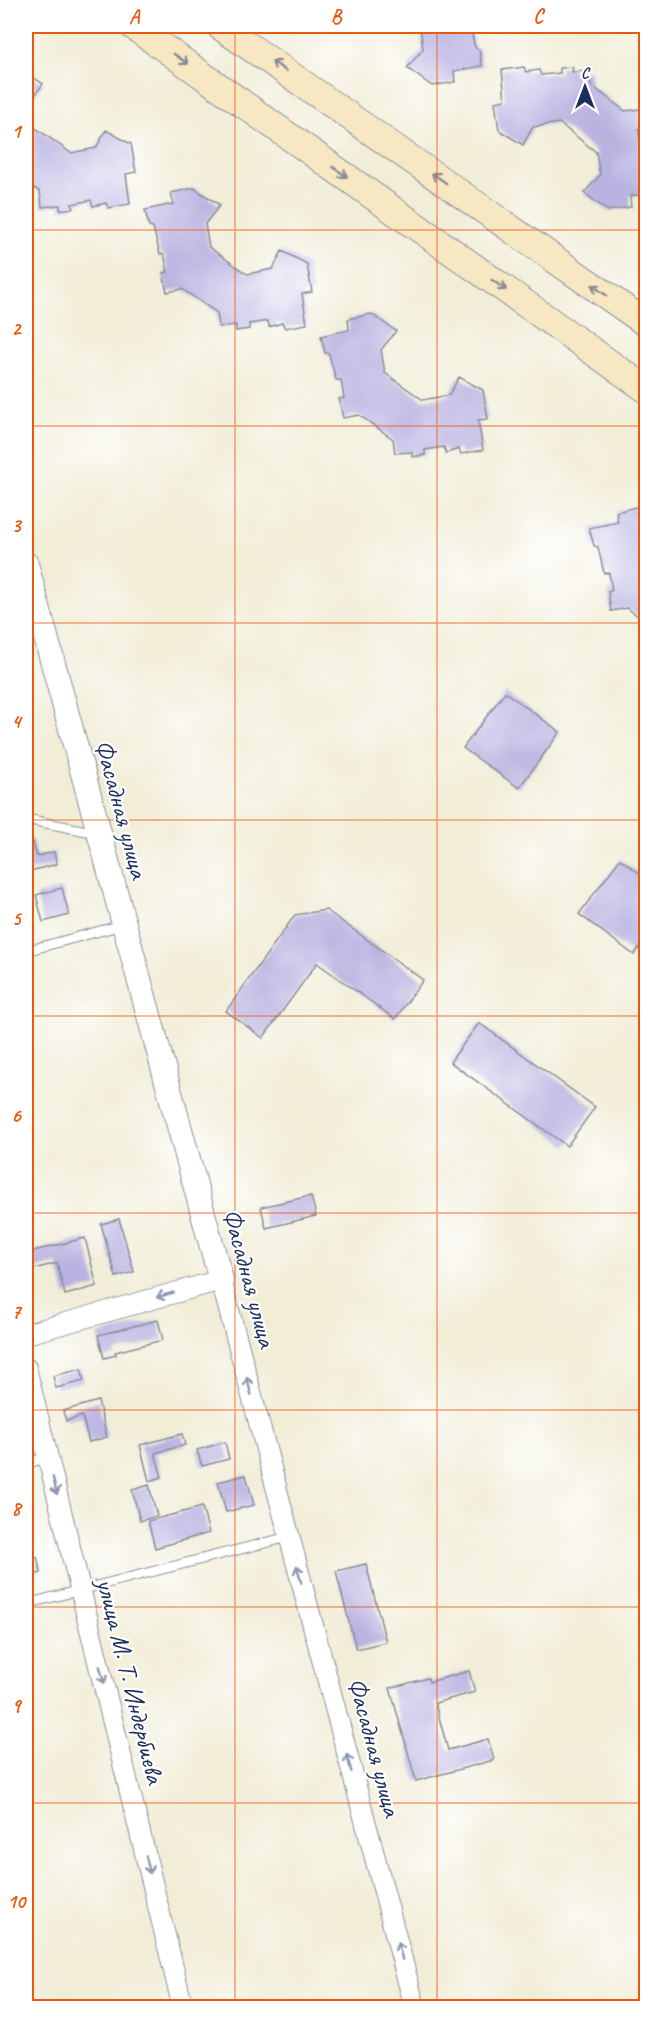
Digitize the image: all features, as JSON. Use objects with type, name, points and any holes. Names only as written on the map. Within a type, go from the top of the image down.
[{"type":"main road","points":[[133,26],[646,389]]},
{"type":"main road","points":[[220,26],[646,323]]},
{"type":"street","name":"Фасадная улица","points":[[26,564],[221,1280],[415,2007]]},
{"type":"street","points":[[26,1334],[221,1280]]},
{"type":"street","name":"улица М. Т. Индербиева","points":[[26,1368],[32,1420],[47,1456],[183,2007]]},
{"type":"lane","points":[[26,819],[100,834]]},
{"type":"lane","points":[[26,951],[124,925]]},
{"type":"lane","points":[[26,1464],[47,1456]]},
{"type":"lane","points":[[26,1604],[288,1537]]},
{"type":"building","points":[[420,26],[470,26],[475,48],[479,49],[482,66],[454,71],[455,82],[432,86],[407,68],[423,49]]},
{"type":"building","points":[[524,67],[526,72],[539,70],[541,75],[560,73],[560,68],[573,67],[572,72],[590,71],[591,85],[625,111],[640,109],[643,127],[638,129],[641,147],[646,147],[646,194],[630,196],[631,207],[608,211],[584,193],[600,175],[596,152],[559,123],[533,127],[523,145],[499,130],[495,102],[505,100],[502,70]]},
{"type":"building","points":[[26,72],[43,84],[28,104],[33,126],[71,153],[96,148],[106,130],[131,144],[136,172],[126,174],[130,204],[108,208],[106,203],[93,206],[91,200],[72,204],[73,208],[60,210],[60,205],[42,207],[40,192],[26,182]]},
{"type":"building","points":[[194,188],[220,205],[205,224],[209,247],[247,274],[273,269],[282,251],[307,264],[312,292],[302,294],[307,324],[285,328],[282,323],[269,327],[268,321],[249,324],[249,329],[236,331],[236,325],[219,327],[217,313],[182,289],[167,292],[163,273],[168,272],[164,254],[160,254],[145,210],[174,204],[171,193]]},
{"type":"building","points":[[371,314],[396,331],[381,350],[385,373],[423,400],[449,395],[459,377],[483,390],[488,419],[478,420],[483,450],[461,454],[459,449],[446,453],[444,447],[425,450],[425,455],[412,457],[412,452],[395,453],[393,439],[359,415],[343,418],[339,399],[344,398],[341,380],[336,380],[321,336],[349,330],[348,319]]},
{"type":"building","points":[[639,506],[646,512],[646,622],[627,608],[611,611],[608,592],[612,590],[609,573],[604,573],[598,547],[594,546],[589,528],[618,522],[616,512]]},
{"type":"building","points":[[505,692],[560,732],[519,788],[463,748]]},
{"type":"building","points":[[32,839],[37,856],[54,852],[57,864],[26,872],[26,841]]},
{"type":"building","points":[[620,859],[646,878],[646,938],[634,955],[579,914]]},
{"type":"building","points":[[62,888],[69,915],[43,922],[36,895]]},
{"type":"building","points":[[326,910],[423,980],[395,1019],[317,963],[263,1038],[226,1011],[295,915]]},
{"type":"building","points":[[479,1023],[595,1107],[567,1146],[450,1062]]},
{"type":"building","points":[[311,1196],[316,1216],[266,1228],[261,1207]]},
{"type":"building","points":[[119,1219],[134,1272],[116,1277],[101,1224]]},
{"type":"building","points":[[85,1238],[97,1286],[65,1295],[57,1263],[26,1271],[26,1253]]},
{"type":"building","points":[[158,1320],[163,1340],[115,1352],[116,1355],[104,1358],[98,1335]]},
{"type":"building","points":[[81,1369],[84,1381],[56,1388],[53,1376]]},
{"type":"building","points":[[98,1401],[107,1437],[89,1442],[82,1416],[66,1421],[63,1411]]},
{"type":"building","points":[[182,1434],[185,1445],[155,1453],[162,1477],[149,1481],[140,1445]]},
{"type":"building","points":[[225,1442],[229,1459],[202,1466],[197,1450]]},
{"type":"building","points":[[246,1475],[254,1505],[226,1512],[218,1482]]},
{"type":"building","points":[[149,1485],[157,1516],[140,1521],[132,1490]]},
{"type":"building","points":[[202,1507],[209,1533],[155,1548],[148,1521]]},
{"type":"building","points":[[37,1557],[41,1573],[26,1577],[26,1560]]},
{"type":"building","points":[[366,1564],[386,1642],[356,1649],[336,1571]]},
{"type":"building","points":[[469,1671],[475,1692],[435,1703],[448,1750],[488,1739],[494,1760],[416,1781],[390,1688],[428,1678],[429,1682]]}]
